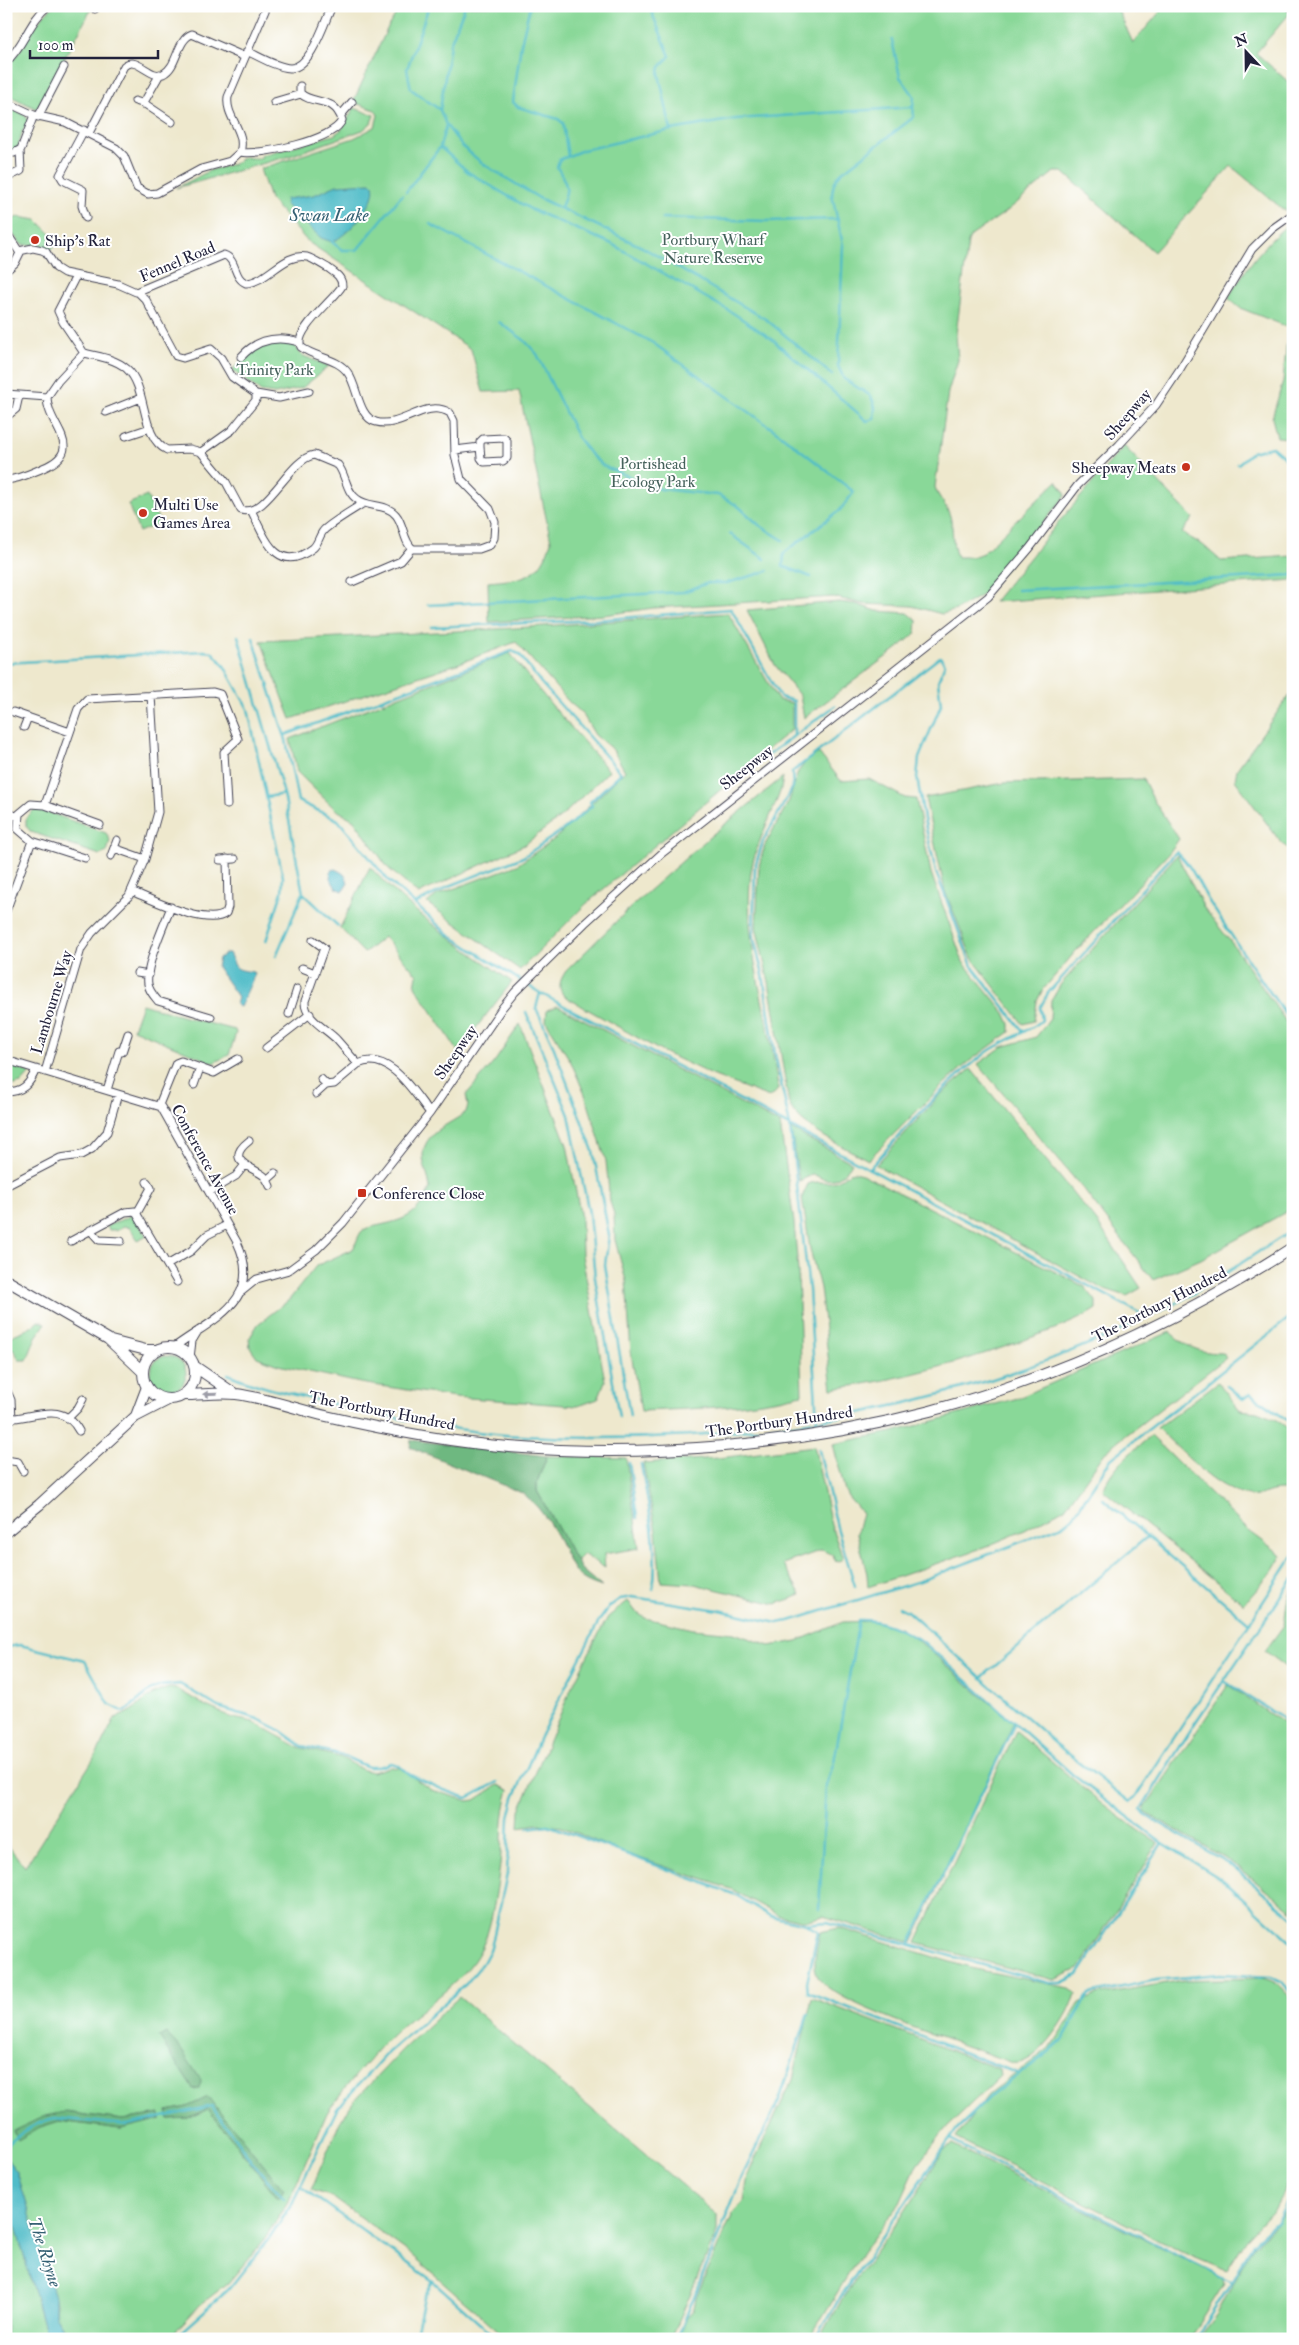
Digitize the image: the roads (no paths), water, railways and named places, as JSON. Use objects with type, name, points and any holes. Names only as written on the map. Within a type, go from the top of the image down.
[{"type":"main road","name":"The Portbury Hundred","points":[[184,1395],[236,1394],[405,1432],[509,1447],[661,1450],[773,1440],[828,1432],[930,1411],[1082,1358],[1157,1325],[1251,1274],[1293,1247]]},
{"type":"main road","points":[[6,1280],[108,1339],[137,1348],[158,1350],[173,1348],[185,1353],[192,1362],[194,1382],[184,1395],[168,1400],[135,1417],[39,1505],[6,1532]]},
{"type":"main road","points":[[108,1339],[143,1372],[147,1387],[152,1394],[168,1400]]},
{"type":"main road","points":[[143,1372],[149,1357],[158,1350]]},
{"type":"main road","name":"The Portbury Hundred","points":[[192,1362],[236,1394]]},
{"type":"main road","points":[[135,1417],[147,1387]]},
{"type":"street","points":[[6,62],[21,45],[33,21],[48,6]]},
{"type":"street","points":[[6,102],[36,116],[65,122],[120,152],[137,188],[148,194],[157,193],[201,169],[230,161],[240,152],[241,135],[227,101],[267,6]]},
{"type":"street","points":[[143,104],[160,74],[167,71],[185,38],[192,34],[290,68],[300,65],[310,55],[332,6]]},
{"type":"street","points":[[1289,6],[1293,10]]},
{"type":"street","points":[[86,218],[82,206],[82,190],[60,176],[125,64],[133,63],[160,74]]},
{"type":"street","points":[[25,180],[17,152],[64,67]]},
{"type":"street","points":[[300,86],[301,94]]},
{"type":"street","points":[[240,152],[253,154],[321,137],[338,128],[342,120],[341,115],[327,102],[301,94],[274,102]]},
{"type":"street","points":[[135,101],[172,122]]},
{"type":"street","points":[[341,115],[352,102]]},
{"type":"street","points":[[6,178],[21,171]]},
{"type":"street","name":"Sheepway","points":[[173,1348],[203,1325],[228,1310],[241,1292],[257,1279],[290,1270],[323,1243],[356,1208],[430,1113],[502,1008],[524,983],[610,900],[698,822],[988,597],[1078,485],[1120,446],[1156,405],[1180,369],[1252,248],[1272,228],[1293,214]]},
{"type":"street","points":[[6,232],[20,251],[19,258],[6,271]]},
{"type":"street","name":"Fennel Road","points":[[20,251],[33,248],[42,250],[60,270],[76,276],[118,284],[139,293],[222,255],[230,258],[240,279],[246,283],[256,281],[291,259],[310,258],[334,272],[343,284],[318,313],[299,342]]},
{"type":"street","points":[[76,276],[58,311],[63,322],[84,352],[127,368],[135,380],[150,428],[158,443],[164,449],[172,451],[190,449],[201,452],[226,482],[239,509],[244,512],[251,510],[278,488],[299,461],[314,454],[338,465],[352,496],[393,512],[398,518],[412,548],[419,550],[479,549],[493,542],[496,529],[494,516],[486,504],[462,481],[455,450],[454,421],[449,412],[430,409],[394,421],[380,423],[373,420],[363,410],[346,371],[336,364],[303,349],[299,342],[279,338],[263,341],[250,347],[242,357]]},
{"type":"street","points":[[139,293],[146,300],[176,356],[183,358],[211,349],[221,358],[232,377],[256,394],[279,398],[309,391]]},
{"type":"street","points":[[6,480],[17,479],[54,463],[63,454],[63,442],[47,397],[58,381],[84,352]]},
{"type":"street","points":[[6,394],[47,397]]},
{"type":"street","points":[[201,452],[232,430],[256,400],[256,394]]},
{"type":"street","points":[[6,418],[16,409],[19,396]]},
{"type":"street","points":[[106,412],[141,398]]},
{"type":"street","points":[[126,436],[150,428]]},
{"type":"street","points":[[504,438],[507,441],[507,458],[503,462],[484,462],[480,447],[481,440],[504,438]]},
{"type":"street","points":[[455,450],[480,447]]},
{"type":"street","points":[[251,510],[272,550],[279,555],[292,557],[313,548],[324,530],[364,502]]},
{"type":"street","points":[[352,582],[402,561],[412,548]]},
{"type":"street","points":[[45,805],[78,709],[86,700],[216,692],[222,695],[238,736],[236,743],[224,752],[227,804]]},
{"type":"street","name":"Lambourne Way","points":[[45,1072],[82,948],[92,934],[122,905],[131,891],[145,859],[159,803],[153,749],[151,695]]},
{"type":"street","points":[[13,712],[70,732]]},
{"type":"street","points":[[24,728],[28,717]]},
{"type":"street","points":[[84,858],[32,841],[20,832],[18,817],[27,806],[35,803],[100,825]]},
{"type":"street","points":[[6,812],[18,817]]},
{"type":"street","points":[[111,856],[117,840]]},
{"type":"street","points":[[6,911],[32,841]]},
{"type":"street","points":[[114,848],[145,859]]},
{"type":"street","points":[[131,891],[171,907],[205,917],[224,915],[228,907],[224,859],[236,859]]},
{"type":"street","points":[[171,907],[156,946],[148,984],[152,995],[158,1001],[211,1017]]},
{"type":"street","points":[[313,940],[324,948],[305,1002],[310,1014],[321,1027],[336,1038],[358,1064]]},
{"type":"street","points":[[302,968],[315,974]]},
{"type":"street","points":[[137,972],[149,975]]},
{"type":"street","points":[[289,1014],[297,989]]},
{"type":"street","points":[[293,1002],[305,1002]]},
{"type":"street","points":[[266,1048],[310,1014]]},
{"type":"street","points":[[107,1090],[119,1051],[122,1052],[128,1034]]},
{"type":"street","points":[[159,1105],[176,1062],[182,1061],[216,1073],[238,1059]]},
{"type":"street","name":"Conference Avenue","points":[[6,1060],[159,1105],[240,1249],[245,1265],[241,1292]]},
{"type":"street","points":[[316,1094],[327,1085],[334,1084],[358,1064],[376,1062],[394,1070],[430,1113]]},
{"type":"street","points":[[194,1085],[200,1068]]},
{"type":"street","points":[[6,1092],[16,1091],[26,1086],[36,1069]]},
{"type":"street","points":[[322,1079],[327,1085]]},
{"type":"street","points":[[6,1186],[60,1158],[81,1155],[92,1149],[107,1132],[118,1094]]},
{"type":"street","points":[[249,1141],[242,1148],[240,1154],[244,1166],[262,1175],[268,1183],[275,1173]]},
{"type":"street","points":[[209,1192],[236,1176],[244,1166]]},
{"type":"street","points":[[137,1213],[151,1189],[148,1182]]},
{"type":"street","points":[[70,1241],[130,1210],[137,1213],[177,1282]]},
{"type":"street","points":[[167,1265],[191,1251],[206,1235],[227,1225]]},
{"type":"street","points":[[90,1230],[99,1240],[121,1241]]},
{"type":"street","points":[[192,1362],[192,1341],[203,1325]]},
{"type":"street","points":[[6,1389],[11,1400],[9,1419],[54,1412],[69,1417],[79,1431]]},
{"type":"street","points":[[69,1417],[78,1408],[83,1399]]},
{"type":"street","points":[[6,1460],[18,1462],[23,1471]]},
{"type":"water","name":"Swan Lake","points":[[370,183],[373,185],[374,192],[367,209],[346,233],[332,242],[321,238],[285,204],[286,199],[314,195],[337,185]]},
{"type":"water","points":[[335,869],[344,874],[347,880],[348,883],[343,891],[336,888],[330,878],[331,870]]},
{"type":"water","points":[[229,953],[239,969],[255,974],[240,1007],[236,1005],[238,997],[217,967],[219,958]]},
{"type":"water","points":[[6,2158],[17,2172],[55,2297],[55,2315],[62,2326],[65,2339],[47,2339],[6,2191]]},
{"type":"waterway","points":[[429,6],[407,69],[411,89],[440,110],[446,125],[462,146],[483,164],[539,198],[642,247],[767,320],[832,375]]},
{"type":"waterway","points":[[440,110],[450,44],[465,6]]},
{"type":"waterway","points":[[530,6],[521,44],[513,102],[518,107],[558,119],[563,123],[568,157]]},
{"type":"waterway","points":[[561,207],[566,195],[566,186],[557,167],[559,160],[583,150],[671,130],[659,74],[660,67],[670,56],[649,6]]},
{"type":"waterway","points":[[892,40],[900,77],[914,96],[913,107]]},
{"type":"waterway","points":[[440,147],[468,172],[532,210],[612,244],[733,313],[772,339],[867,421],[874,419],[875,407],[871,396],[844,379],[838,366],[843,245],[832,192],[835,181],[841,173],[914,117],[913,107],[736,119],[671,130]]},
{"type":"waterway","points":[[406,192],[440,147],[446,125]]},
{"type":"waterway","points":[[332,242],[342,250],[357,250],[402,195]]},
{"type":"waterway","points":[[662,218],[767,221],[838,219]]},
{"type":"waterway","points":[[430,224],[653,343],[784,437],[854,492],[840,510],[784,553],[783,566],[811,577]]},
{"type":"waterway","points":[[499,322],[524,340],[537,354],[578,438],[590,454],[603,466],[660,489],[718,495],[738,506],[759,525],[783,540]]},
{"type":"waterway","points":[[1238,464],[1252,452],[1272,447],[1293,465]]},
{"type":"waterway","points":[[730,534],[765,559]]},
{"type":"waterway","points":[[428,605],[683,592],[708,583],[727,583],[768,571]]},
{"type":"waterway","points":[[1017,590],[1293,575]]},
{"type":"waterway","points":[[431,627],[597,620],[731,609],[780,697],[794,701],[794,735]]},
{"type":"waterway","points":[[238,636],[284,794],[303,893],[276,956]]},
{"type":"waterway","points":[[253,638],[286,740],[298,801],[338,820],[388,880],[449,935],[540,993],[1147,1317]]},
{"type":"waterway","points":[[285,735],[512,651],[519,654],[541,683],[621,773],[590,802],[592,806],[564,829],[523,857],[452,885],[415,904]]},
{"type":"waterway","points":[[6,663],[212,652],[223,664],[248,709],[283,877],[282,892],[266,941]]},
{"type":"waterway","points":[[817,1421],[809,1289],[790,1126],[775,1054],[763,975],[753,935],[755,867],[763,841],[793,787],[792,772],[940,657],[945,664],[938,681],[941,705],[919,758],[917,777],[924,819],[936,872],[972,966],[1023,1031]]},
{"type":"waterway","points":[[746,771],[835,706]]},
{"type":"waterway","points":[[267,797],[284,794]]},
{"type":"waterway","points":[[869,1169],[954,1079],[992,1049],[1042,1020],[1040,1008],[1048,993],[1176,852],[1191,869],[1210,903],[1293,1024]]},
{"type":"waterway","points":[[303,893],[338,926]]},
{"type":"waterway","points":[[540,993],[536,1008],[552,1043],[593,1151],[609,1235],[605,1265],[630,1416]]},
{"type":"waterway","points":[[526,1012],[569,1115],[589,1213],[595,1278],[619,1417]]},
{"type":"waterway","points":[[228,1374],[276,1390],[348,1407],[418,1422],[497,1434],[609,1438],[695,1435],[781,1426],[866,1412],[949,1392],[1032,1366],[1111,1334],[1189,1296],[1293,1230]]},
{"type":"waterway","points":[[173,2339],[228,2290],[267,2241],[291,2206],[337,2109],[385,2055],[466,1984],[483,1963],[491,1948],[507,1874],[509,1818],[514,1798],[541,1735],[599,1621],[610,1606],[620,1599],[632,1597],[719,1610],[777,1623],[789,1621],[920,1581],[1062,1526],[1073,1517],[1111,1459],[1293,1315]]},
{"type":"waterway","points":[[1226,1385],[1243,1399],[1250,1394],[1293,1424]]},
{"type":"waterway","points":[[819,1450],[837,1527],[855,1586]]},
{"type":"waterway","points":[[629,1463],[637,1518]]},
{"type":"waterway","points":[[641,1464],[654,1542],[653,1589]]},
{"type":"waterway","points":[[1103,1499],[1249,1623]]},
{"type":"waterway","points":[[981,1678],[1147,1537]]},
{"type":"waterway","points":[[899,1607],[907,1611],[1056,1744],[1130,1802],[1136,1796],[1293,1556]]},
{"type":"waterway","points":[[1293,1579],[1195,1723],[1141,1809],[1145,1815],[1228,1863],[1293,1917]]},
{"type":"waterway","points":[[819,1909],[826,1786],[834,1762],[859,1620],[867,1620],[891,1626],[922,1641],[1073,1775],[1163,1843],[1224,1881],[1293,1944]]},
{"type":"waterway","points":[[6,1647],[20,1645],[85,1661],[109,1704],[124,1712],[150,1691],[160,1686],[180,1684],[218,1707],[258,1719],[278,1729],[302,1746],[339,1754],[368,1767],[378,1767],[391,1763],[398,1765],[410,1775],[467,1798],[498,1782]]},
{"type":"waterway","points":[[1224,1681],[1293,1725]]},
{"type":"waterway","points":[[910,1943],[1014,1725]]},
{"type":"waterway","points":[[528,1828],[548,1825],[736,1895],[770,1916],[806,1924],[827,1922],[1049,1983],[1061,1983],[1078,1975],[1163,1843]]},
{"type":"waterway","points":[[807,1925],[818,1931],[807,1983],[808,1992],[1019,2074]]},
{"type":"waterway","points":[[816,2339],[839,2299],[957,2129],[992,2095],[1063,2039],[1089,1994],[1156,1980],[1220,1974],[1270,1977],[1283,1983],[1293,1994]]},
{"type":"waterway","points":[[677,2339],[742,2177],[780,2098],[808,2014]]},
{"type":"waterway","points":[[6,2146],[41,2122],[55,2118],[127,2125],[212,2106],[252,2162],[284,2199]]},
{"type":"waterway","points":[[950,2140],[1232,2282]]},
{"type":"waterway","points":[[301,2187],[433,2281],[498,2339]]},
{"type":"waterway","points":[[1195,2339],[1232,2282],[1253,2243],[1277,2222],[1293,2188]]},
{"type":"waterway","points":[[415,2339],[424,2297],[433,2281]]},
{"type":"place","name":"Ship's Rat","points":[[35,240]]},
{"type":"place","name":"Sheepway Meats","points":[[1186,467]]},
{"type":"place","name":"Multi Use Games Area","points":[[143,513]]},
{"type":"place","name":"Conference Close","points":[[362,1193]]},
{"type":"park label","name":"Portbury Wharf Nature Reserve","points":[[713,248]]},
{"type":"park label","name":"Trinity Park","points":[[275,369]]},
{"type":"park label","name":"Portishead Ecology Park","points":[[653,472]]},
{"type":"water label","name":"The Rhyne","points":[[45,2252]]}]
